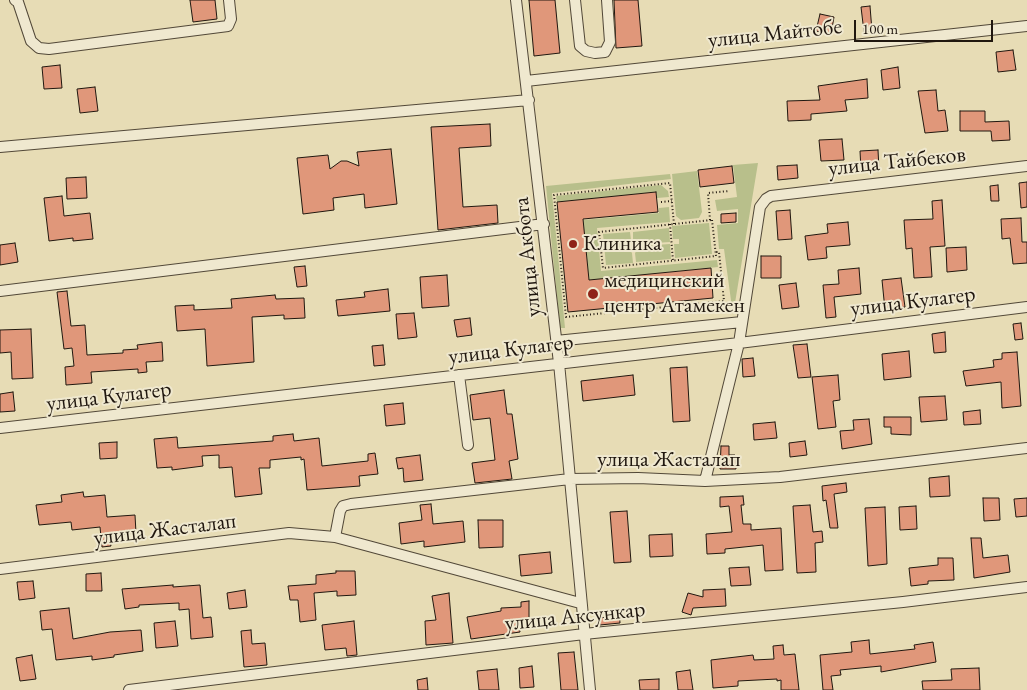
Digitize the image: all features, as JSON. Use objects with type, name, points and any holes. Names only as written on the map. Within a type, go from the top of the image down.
[{"type":"street","points":[[15,0],[18,2],[31,41],[39,48],[49,49],[228,26],[231,19],[228,0]]},
{"type":"street","name":"улица Акбота","points":[[516,0],[559,363],[580,603],[590,690]]},
{"type":"street","points":[[575,0],[580,46],[586,51],[595,54],[605,52],[610,42],[607,0]]},
{"type":"street","name":"улица Майтобе","points":[[526,80],[1027,26]]},
{"type":"street","points":[[595,54],[597,72]]},
{"type":"street","points":[[0,147],[529,100]]},
{"type":"street","name":"улица Тайбеков","points":[[742,322],[760,207],[771,196],[1027,166]]},
{"type":"street","points":[[0,291],[544,224]]},
{"type":"street","name":"улица Кулагер","points":[[0,428],[738,343],[1027,307]]},
{"type":"street","points":[[556,341],[742,322],[705,480]]},
{"type":"street","points":[[459,375],[468,445]]},
{"type":"street","name":"улица Жасталап","points":[[336,538],[340,510],[343,506],[351,504],[570,479],[638,478],[705,480],[780,477],[1027,448]]},
{"type":"street","name":"улица Жасталап","points":[[0,569],[289,533],[336,538],[580,603]]},
{"type":"street","name":"улица Аксункар","points":[[129,690],[584,634],[1027,587]]},
{"type":"path","points":[[674,224],[670,183],[554,195],[566,317],[724,301],[719,252],[716,252]]},
{"type":"path","points":[[710,220],[599,232],[603,268],[716,256],[708,193],[729,191]]},
{"type":"path","points":[[661,202],[672,201]]},
{"type":"path","points":[[670,224],[673,261]]},
{"type":"green space","points":[[758,163],[733,315],[724,249],[719,249],[717,225],[738,223],[738,209],[717,211],[715,200],[737,197],[733,165]]},
{"type":"green space","points":[[697,171],[702,212],[699,218],[681,220],[676,216],[672,174]]},
{"type":"green space","points":[[670,174],[671,179],[552,193],[565,328],[560,328],[546,186]]},
{"type":"green space","points":[[661,185],[668,191],[669,197],[657,198],[656,192],[557,202],[556,196]]},
{"type":"green space","points":[[669,207],[670,222],[597,228],[601,271],[717,260],[718,267],[589,280],[583,220],[659,213],[659,208]]},
{"type":"green space","points":[[709,223],[712,254],[675,258],[674,244],[679,244],[679,239],[673,239],[672,226]]},
{"type":"green space","points":[[669,228],[670,242],[640,244],[633,239],[633,232]]},
{"type":"green space","points":[[630,232],[631,240],[627,247],[632,253],[633,263],[606,265],[603,234]]},
{"type":"green space","points":[[670,244],[671,259],[636,262],[635,253],[641,246]]},
{"type":"building","points":[[190,0],[215,0],[217,19],[193,22]]},
{"type":"building","points":[[529,0],[555,0],[560,53],[534,56]]},
{"type":"building","points":[[614,0],[638,0],[642,46],[616,48]]},
{"type":"building","points":[[870,6],[872,31],[864,32],[861,7]]},
{"type":"building","points":[[820,14],[834,17],[831,34],[816,31]]},
{"type":"building","points":[[1013,50],[1016,70],[998,72],[996,52]]},
{"type":"building","points":[[60,65],[62,88],[44,89],[42,67]]},
{"type":"building","points":[[898,67],[900,88],[883,90],[881,70]]},
{"type":"building","points":[[867,79],[868,98],[845,100],[847,111],[811,114],[811,120],[788,121],[787,101],[820,100],[818,86]]},
{"type":"building","points":[[95,87],[98,111],[80,113],[77,89]]},
{"type":"building","points":[[936,90],[938,111],[945,110],[948,131],[925,133],[918,91]]},
{"type":"building","points":[[960,111],[985,111],[985,122],[1009,121],[1010,140],[992,141],[991,131],[960,131]]},
{"type":"building","points":[[490,124],[491,146],[459,148],[463,207],[497,205],[498,223],[438,230],[431,127]]},
{"type":"building","points":[[842,139],[844,160],[821,161],[819,140]]},
{"type":"building","points":[[391,149],[397,204],[365,208],[364,194],[333,198],[334,210],[303,214],[297,158],[328,155],[330,169],[341,161],[347,161],[359,166],[357,152]]},
{"type":"building","points":[[878,150],[879,169],[861,170],[860,151]]},
{"type":"building","points":[[797,165],[798,178],[778,180],[777,166]]},
{"type":"building","points":[[732,166],[734,183],[700,187],[698,170]]},
{"type":"building","points":[[86,177],[87,198],[67,199],[66,178]]},
{"type":"building","points":[[1027,182],[1027,207],[1021,208],[1019,183]]},
{"type":"building","points":[[998,185],[999,201],[991,201],[990,186]]},
{"type":"building","name":"Клиника","points":[[656,192],[658,212],[583,219],[589,280],[711,268],[713,298],[568,312],[557,202]]},
{"type":"building","points":[[62,196],[64,216],[90,213],[93,239],[73,241],[73,238],[49,241],[44,198]]},
{"type":"building","points":[[942,200],[945,246],[930,247],[932,277],[914,278],[912,248],[906,249],[904,220],[933,219],[932,201]]},
{"type":"building","points":[[790,210],[792,239],[778,240],[776,211]]},
{"type":"building","points":[[736,213],[736,222],[721,223],[721,214]]},
{"type":"building","points":[[1021,218],[1022,242],[1027,242],[1027,263],[1013,264],[1010,238],[1002,239],[1001,219]]},
{"type":"building","points":[[848,222],[850,245],[826,247],[827,258],[808,260],[805,236],[828,233],[827,224]]},
{"type":"building","points":[[15,243],[18,262],[0,265],[0,245]]},
{"type":"building","points":[[966,247],[967,270],[947,272],[946,248]]},
{"type":"building","points":[[761,256],[781,256],[781,278],[761,278]]},
{"type":"building","points":[[305,266],[307,286],[297,287],[294,267]]},
{"type":"building","points":[[859,268],[861,294],[834,297],[836,317],[826,318],[823,285],[839,284],[838,270]]},
{"type":"building","points":[[447,275],[449,306],[422,308],[420,277]]},
{"type":"building","points":[[901,278],[905,307],[885,310],[882,280]]},
{"type":"building","points":[[796,283],[799,307],[782,309],[779,285]]},
{"type":"building","points":[[388,289],[390,311],[338,316],[336,300],[365,297],[364,292]]},
{"type":"building","points":[[67,291],[71,326],[85,325],[87,355],[123,353],[123,350],[138,349],[137,345],[162,342],[163,361],[146,362],[147,372],[138,373],[138,369],[91,372],[92,383],[66,385],[65,367],[74,366],[72,348],[64,349],[57,292]]},
{"type":"building","points":[[275,295],[276,299],[304,298],[305,318],[284,319],[284,315],[252,317],[254,362],[207,366],[205,329],[177,331],[175,306],[194,305],[194,310],[232,308],[231,299]]},
{"type":"building","points":[[414,313],[417,337],[398,339],[396,314]]},
{"type":"building","points":[[470,318],[472,335],[457,337],[454,320]]},
{"type":"building","points":[[1021,323],[1023,339],[1015,340],[1013,324]]},
{"type":"building","points":[[31,329],[33,378],[12,379],[11,352],[0,353],[0,330]]},
{"type":"building","points":[[945,332],[946,352],[934,353],[932,334]]},
{"type":"building","points":[[807,344],[811,377],[798,378],[793,345]]},
{"type":"building","points":[[383,345],[385,365],[374,366],[372,346]]},
{"type":"building","points":[[909,351],[911,377],[884,380],[882,354]]},
{"type":"building","points":[[1017,352],[1021,406],[1002,408],[1001,382],[966,386],[963,371],[994,367],[993,360],[1002,359],[1002,353]]},
{"type":"building","points":[[753,358],[755,376],[743,377],[742,359]]},
{"type":"building","points":[[687,367],[690,421],[673,422],[670,368]]},
{"type":"building","points":[[633,375],[635,395],[583,401],[581,381]]},
{"type":"building","points":[[838,375],[840,400],[833,401],[836,427],[818,429],[812,377]]},
{"type":"building","points":[[504,390],[507,414],[512,414],[518,459],[509,461],[512,479],[475,483],[472,463],[495,460],[490,418],[473,420],[470,395]]},
{"type":"building","points":[[13,392],[15,411],[0,412],[0,394]]},
{"type":"building","points":[[945,396],[947,420],[921,422],[919,397]]},
{"type":"building","points":[[403,403],[405,424],[386,426],[384,405]]},
{"type":"building","points":[[980,410],[981,424],[964,425],[963,412]]},
{"type":"building","points":[[884,417],[911,417],[911,435],[891,434],[891,427],[884,427]]},
{"type":"building","points":[[869,419],[872,444],[842,449],[840,431],[854,430],[853,420]]},
{"type":"building","points":[[775,422],[777,438],[754,440],[753,424]]},
{"type":"building","points":[[293,434],[294,441],[319,438],[322,466],[368,461],[368,454],[375,453],[378,474],[359,476],[360,486],[307,490],[304,459],[301,460],[301,457],[270,460],[270,468],[259,468],[262,494],[235,497],[232,467],[219,468],[219,455],[202,456],[203,466],[172,470],[172,467],[157,468],[154,439],[177,437],[178,448],[273,441],[273,436]]},
{"type":"building","points":[[805,441],[807,455],[790,457],[789,443]]},
{"type":"building","points":[[117,442],[117,458],[100,459],[99,443]]},
{"type":"building","points":[[721,446],[729,446],[729,455],[735,455],[736,469],[720,469]]},
{"type":"building","points":[[420,455],[423,480],[404,482],[403,468],[398,469],[396,458]]},
{"type":"building","points":[[949,476],[950,496],[930,497],[929,478]]},
{"type":"building","points":[[846,483],[847,492],[834,494],[838,528],[830,528],[826,500],[823,501],[822,486]]},
{"type":"building","points":[[83,492],[84,497],[105,495],[107,517],[135,515],[136,533],[109,536],[111,546],[102,547],[100,527],[72,530],[71,522],[39,525],[36,505],[62,502],[61,495]]},
{"type":"building","points":[[743,496],[744,505],[741,505],[743,524],[751,524],[751,530],[781,528],[783,570],[765,571],[763,545],[725,549],[725,553],[707,554],[706,534],[732,532],[729,506],[720,507],[720,497]]},
{"type":"building","points":[[983,498],[999,498],[1000,520],[984,521]]},
{"type":"building","points":[[1027,498],[1027,516],[1016,517],[1014,499]]},
{"type":"building","points":[[431,504],[433,524],[463,521],[465,542],[424,547],[424,541],[401,544],[399,523],[422,520],[420,505]]},
{"type":"building","points":[[810,505],[813,532],[822,531],[823,542],[815,543],[816,572],[797,573],[793,506]]},
{"type":"building","points":[[916,506],[917,529],[900,530],[899,507]]},
{"type":"building","points":[[885,507],[887,564],[868,566],[865,508]]},
{"type":"building","points":[[627,511],[631,562],[614,563],[610,512]]},
{"type":"building","points":[[478,520],[503,520],[503,547],[479,548]]},
{"type":"building","points":[[672,534],[673,556],[650,557],[649,535]]},
{"type":"building","points":[[971,538],[981,538],[983,558],[1008,555],[1010,572],[974,578]]},
{"type":"building","points":[[550,552],[552,573],[521,576],[519,555]]},
{"type":"building","points":[[938,558],[953,558],[954,580],[928,581],[928,584],[911,586],[909,568],[938,565]]},
{"type":"building","points":[[749,567],[751,585],[731,586],[729,568]]},
{"type":"building","points":[[336,571],[355,571],[356,595],[337,596],[337,591],[314,593],[316,620],[300,622],[298,600],[290,600],[288,586],[316,584],[316,575],[336,573]]},
{"type":"building","points":[[101,573],[102,591],[86,591],[86,574]]},
{"type":"building","points":[[33,581],[35,598],[19,600],[17,582]]},
{"type":"building","points":[[173,585],[173,587],[200,585],[203,618],[211,617],[213,637],[191,639],[189,609],[179,610],[179,603],[139,605],[139,607],[125,609],[122,589]]},
{"type":"building","points":[[725,589],[726,606],[693,608],[691,615],[682,612],[688,593],[703,597],[703,590]]},
{"type":"building","points":[[245,590],[247,607],[229,609],[227,593]]},
{"type":"building","points":[[449,593],[453,643],[426,645],[425,621],[436,620],[432,596]]},
{"type":"building","points":[[529,601],[529,621],[519,621],[520,632],[471,639],[467,617],[501,611],[501,608],[521,607],[521,602]]},
{"type":"building","points":[[69,608],[73,639],[110,632],[141,630],[143,651],[92,660],[92,656],[56,660],[52,629],[42,630],[40,611]]},
{"type":"building","points":[[619,610],[620,623],[600,625],[599,618],[609,617],[608,611]]},
{"type":"building","points":[[175,621],[178,646],[156,648],[154,623]]},
{"type":"building","points":[[354,621],[357,655],[347,656],[346,648],[325,650],[322,625]]},
{"type":"building","points":[[251,630],[252,644],[265,643],[267,665],[244,667],[241,631]]},
{"type":"building","points":[[869,640],[870,654],[915,649],[914,645],[933,642],[936,662],[881,672],[881,666],[840,670],[841,675],[831,676],[833,690],[823,690],[820,655],[852,652],[851,642]]},
{"type":"building","points":[[783,645],[784,655],[795,654],[799,690],[781,690],[781,680],[777,681],[777,679],[738,681],[738,686],[713,688],[711,660],[753,655],[754,660],[774,659],[773,646]]},
{"type":"building","points":[[574,652],[578,690],[561,690],[558,653]]},
{"type":"building","points":[[32,655],[36,679],[20,681],[16,658]]},
{"type":"building","points":[[532,666],[534,687],[520,688],[519,668]]},
{"type":"building","points":[[979,668],[980,690],[923,690],[922,681],[952,680],[951,669]]},
{"type":"building","points":[[497,669],[499,690],[479,690],[477,671]]},
{"type":"building","points":[[690,670],[693,690],[678,690],[676,672]]},
{"type":"building","points":[[427,678],[428,690],[418,690],[417,680]]},
{"type":"building","points":[[659,679],[659,690],[640,690],[639,680]]},
{"type":"place","name":"Клиника","points":[[573,244]]},
{"type":"place","name":"медицинский центр Атамекен","points":[[593,294]]}]
